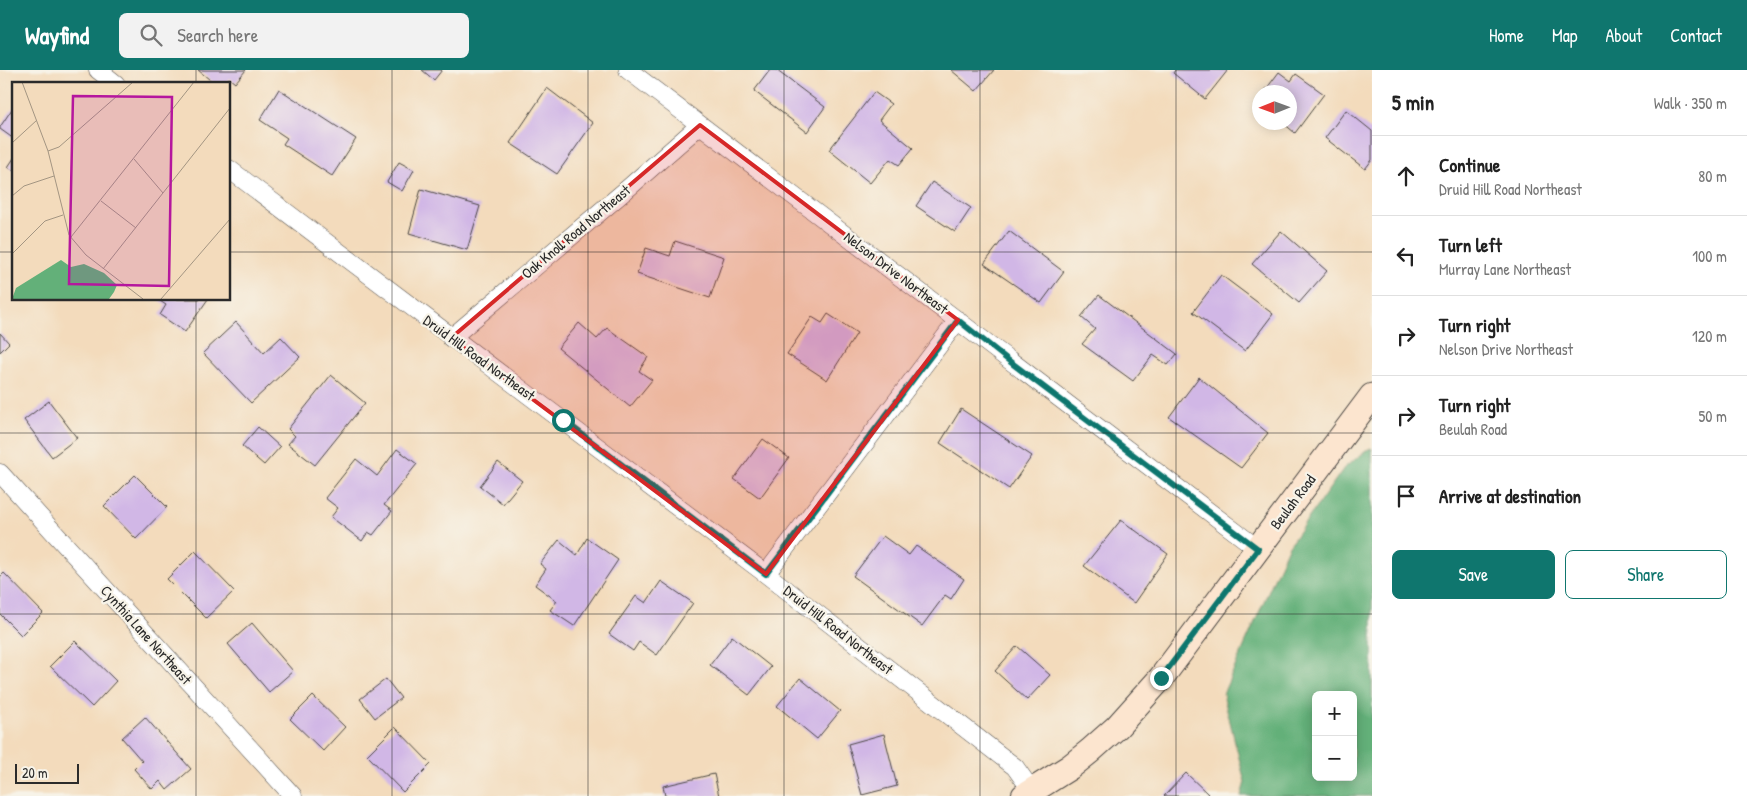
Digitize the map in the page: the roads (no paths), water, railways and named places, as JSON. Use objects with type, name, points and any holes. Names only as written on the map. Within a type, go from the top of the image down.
[{"type":"main road","name":"Beulah Road","points":[[1028,794],[1070,767],[1117,727],[1161,678],[1372,396]]},
{"type":"street","points":[[98,70],[113,82]]},
{"type":"street","name":"Nelson Drive Northeast","points":[[628,70],[1258,549]]},
{"type":"street","name":"Oak Knoll Road Northeast","points":[[450,338],[700,125]]},
{"type":"street","name":"Druid Hill Road Northeast","points":[[230,171],[766,574],[1015,767],[1028,794]]},
{"type":"street","points":[[766,574],[958,320]]},
{"type":"street","name":"Cynthia Lane Northeast","points":[[0,473],[293,796]]}]
